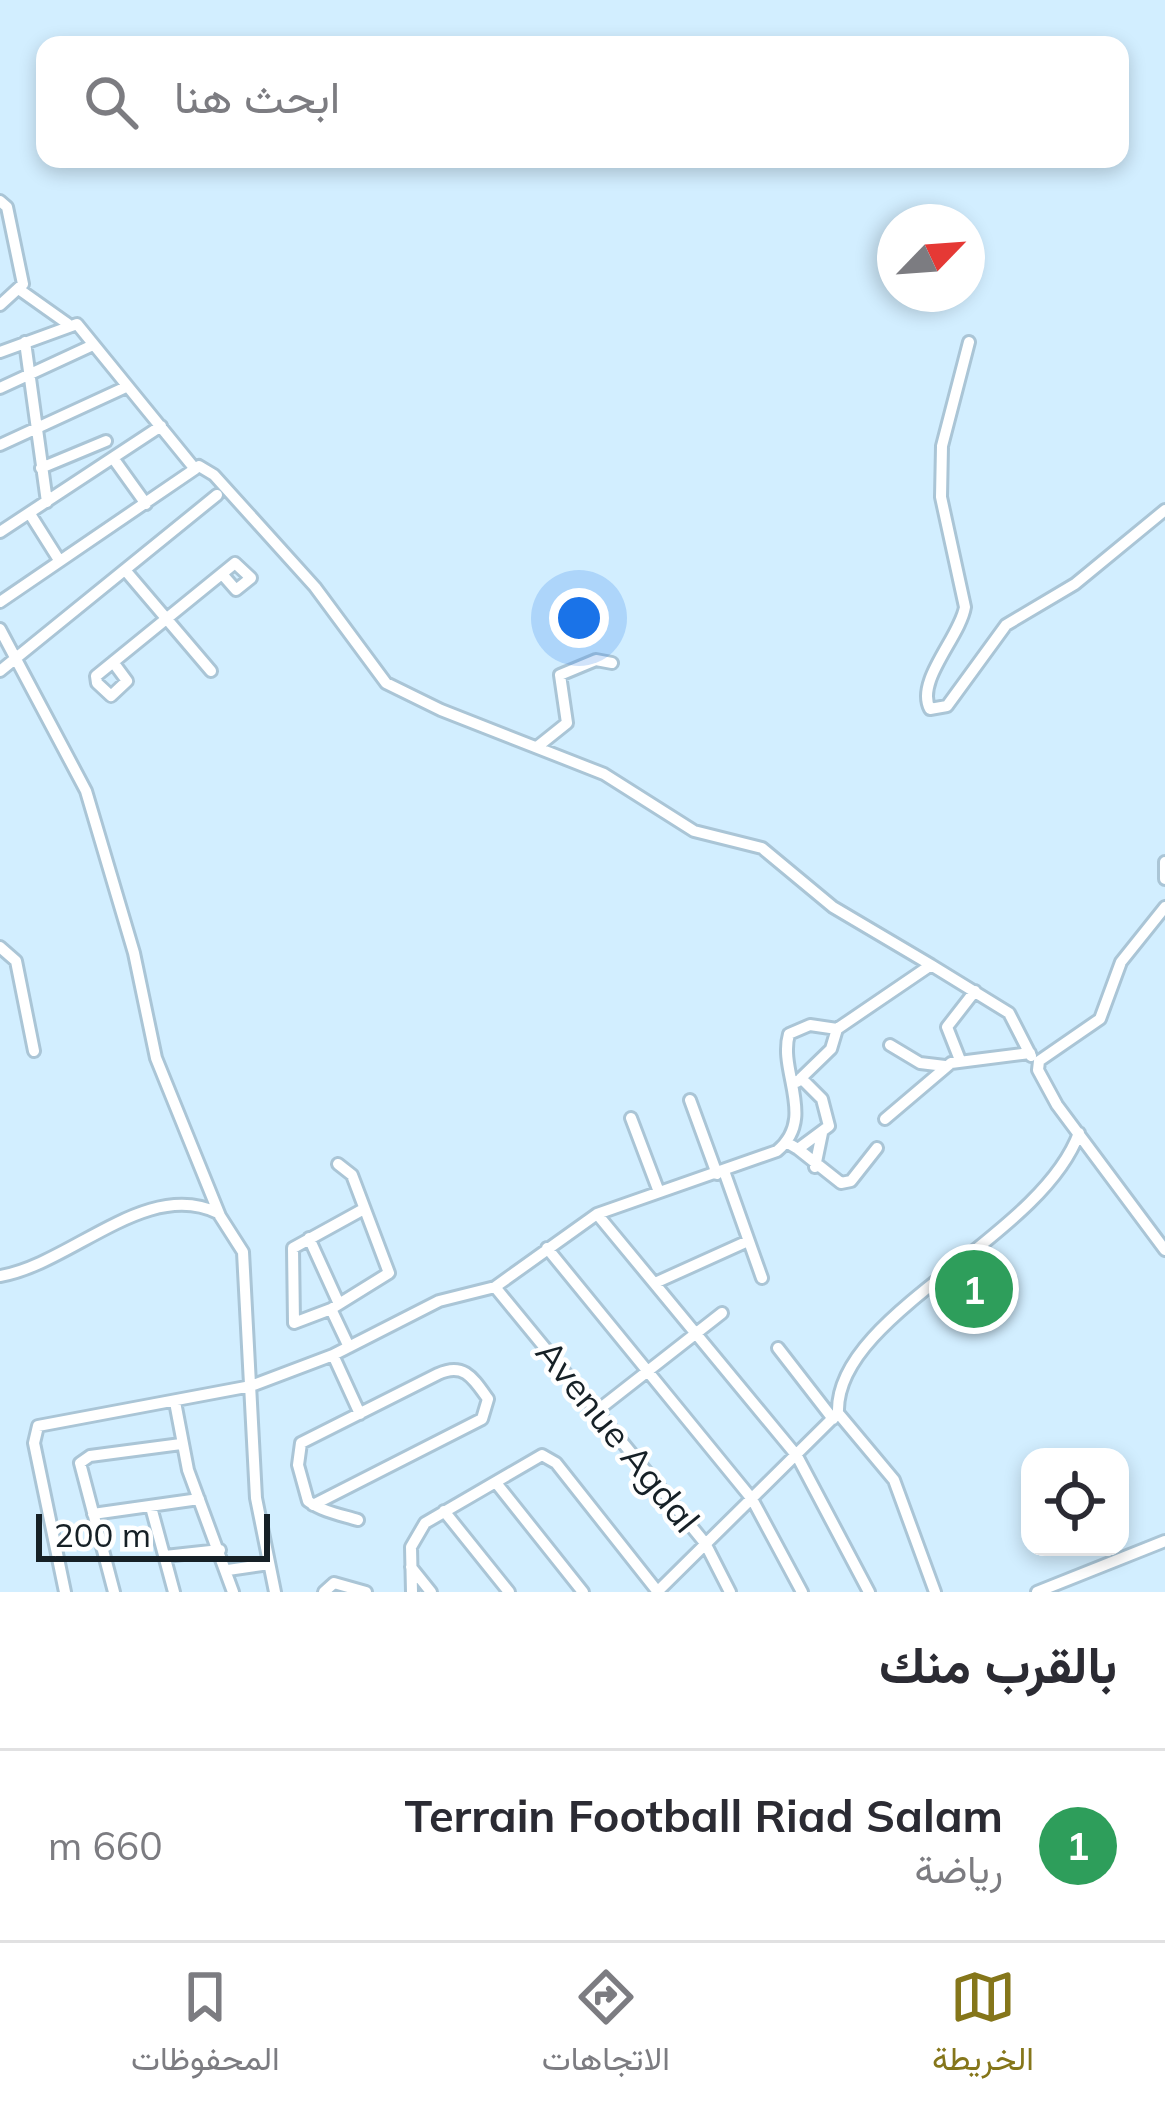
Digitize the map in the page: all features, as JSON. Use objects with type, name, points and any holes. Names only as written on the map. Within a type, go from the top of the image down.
[{"type":"street","points":[[0,201],[7,207],[20,290],[68,324]]},
{"type":"street","points":[[0,258],[14,253]]},
{"type":"street","points":[[0,305],[20,290]]},
{"type":"street","points":[[0,352],[77,324],[195,470]]},
{"type":"street","points":[[25,342],[47,502]]},
{"type":"street","points":[[969,342],[941,463],[948,540],[965,608],[962,623],[930,682],[926,702],[930,709],[947,706],[1006,625],[1075,584],[1165,510]]},
{"type":"street","points":[[0,388],[93,345]]},
{"type":"street","points":[[0,446],[126,387]]},
{"type":"street","points":[[0,532],[161,426]]},
{"type":"street","points":[[41,468],[106,441]]},
{"type":"street","points":[[113,458],[146,504]]},
{"type":"street","points":[[0,602],[195,470],[206,469],[315,587],[386,683],[604,773],[694,831],[762,848],[816,895],[1016,1020],[1037,1070],[1165,1250]]},
{"type":"street","points":[[0,671],[217,495]]},
{"type":"street","points":[[30,514],[59,560]]},
{"type":"street","points":[[125,570],[211,671]]},
{"type":"street","points":[[113,662],[222,574]]},
{"type":"street","points":[[0,628],[67,751],[99,826],[155,1058],[218,1213],[245,1262],[256,1498],[275,1592]]},
{"type":"street","points":[[537,747],[567,724],[560,675],[596,660],[612,663]]},
{"type":"street","points":[[1165,862],[1165,879]]},
{"type":"street","points":[[1037,1070],[1040,1061],[1100,1018],[1121,962],[1165,907]]},
{"type":"street","points":[[0,947],[16,961],[34,1052]]},
{"type":"street","points":[[64,1592],[33,1431],[46,1423],[251,1386],[333,1355],[440,1301],[495,1287],[597,1214],[720,1172],[786,1142],[799,1081],[789,1034],[802,1025],[836,1029],[931,965]]},
{"type":"street","points":[[960,1060],[947,1027],[975,992]]},
{"type":"street","points":[[799,1081],[831,1049],[836,1029]]},
{"type":"street","points":[[890,1045],[920,1063],[944,1066]]},
{"type":"street","points":[[885,1119],[944,1066],[1030,1053]]},
{"type":"street","points":[[798,1149],[829,1126],[827,1110],[799,1081]]},
{"type":"street","points":[[690,1100],[762,1278]]},
{"type":"street","points":[[631,1118],[659,1192]]},
{"type":"street","points":[[815,1167],[822,1133]]},
{"type":"street","points":[[412,1592],[413,1537],[444,1511],[497,1484],[529,1460],[550,1457],[657,1592],[835,1416],[838,1386],[847,1368],[900,1311],[1027,1209],[1066,1162],[1079,1133]]},
{"type":"street","points":[[786,1142],[815,1167],[847,1183],[878,1148]]},
{"type":"street","points":[[338,1164],[352,1174],[389,1273],[301,1323],[292,1321],[290,1253],[362,1210]]},
{"type":"street","points":[[0,1276],[42,1265],[117,1224],[174,1204],[192,1201],[218,1213]]},
{"type":"street","points":[[597,1214],[797,1456],[869,1592]]},
{"type":"street","points":[[309,1238],[349,1347]]},
{"type":"street","points":[[656,1283],[748,1241]]},
{"type":"street","points":[[547,1248],[752,1499],[802,1592]]},
{"type":"street","name":"Avenue Agdal","points":[[495,1287],[705,1544],[730,1592]]},
{"type":"street","points":[[598,1410],[722,1313]]},
{"type":"street","points":[[778,1348],[895,1480],[935,1592]]},
{"type":"street","points":[[333,1355],[360,1414]]},
{"type":"street","points":[[313,1504],[482,1419],[490,1404],[465,1370],[453,1367],[299,1446],[300,1476],[313,1504],[358,1520]]},
{"type":"street","points":[[175,1402],[181,1444],[233,1592]]},
{"type":"street","points":[[114,1592],[81,1469],[84,1458],[181,1444]]},
{"type":"street","points":[[497,1484],[583,1592]]},
{"type":"street","points":[[93,1514],[199,1499]]},
{"type":"street","points":[[151,1507],[174,1592]]},
{"type":"street","points":[[444,1511],[509,1592]]},
{"type":"street","points":[[1037,1592],[1165,1541]]},
{"type":"street","points":[[165,1556],[220,1550]]},
{"type":"street","points":[[228,1570],[269,1564]]},
{"type":"street","points":[[411,1567],[431,1592]]},
{"type":"street","points":[[324,1592],[334,1583],[366,1592]]},
{"type":"shaded area","points":[[984,1255],[1008,1281],[966,1323],[941,1298]]},
{"type":"place","name":"Terrain Football Riad Salam","points":[[974,1289]]}]
